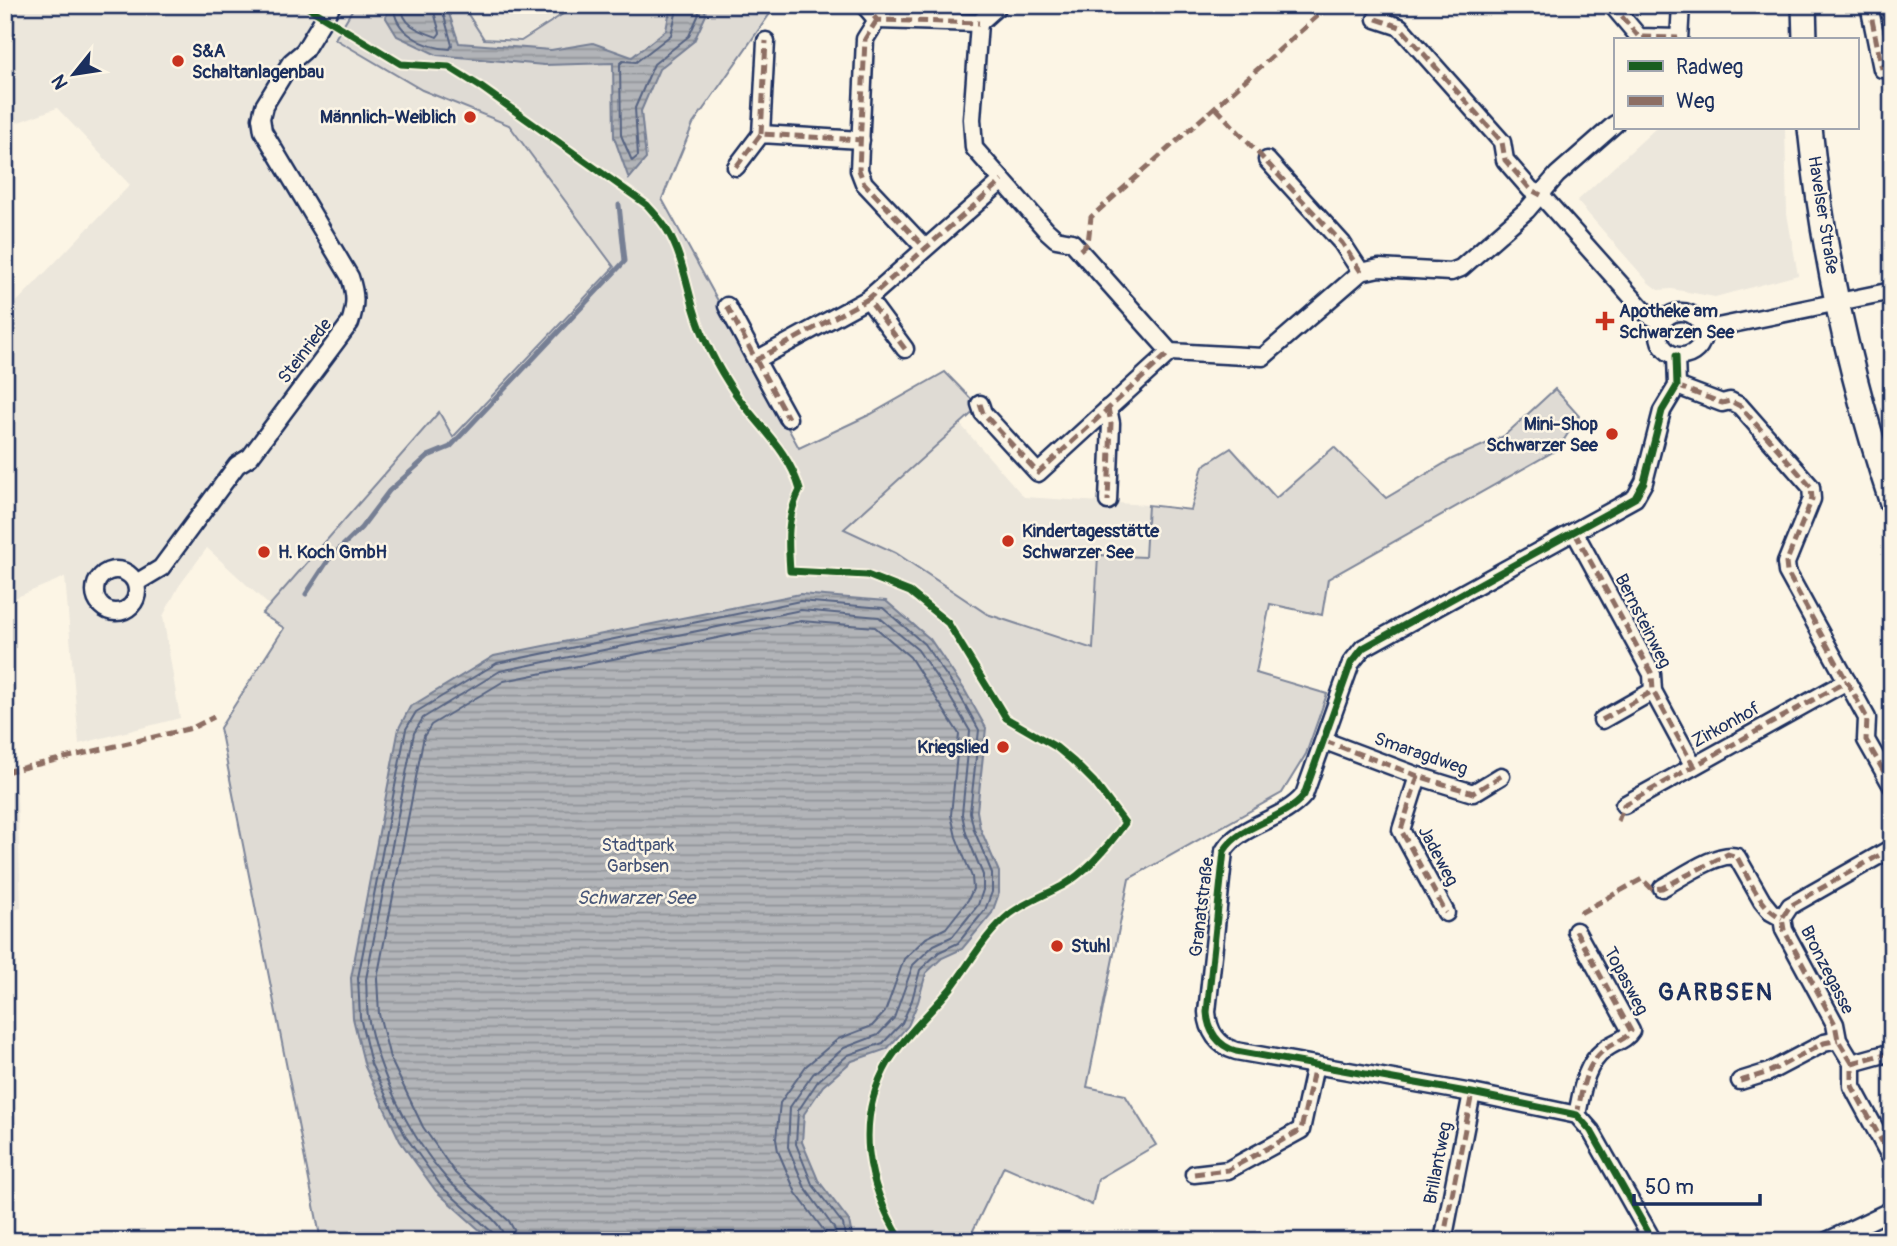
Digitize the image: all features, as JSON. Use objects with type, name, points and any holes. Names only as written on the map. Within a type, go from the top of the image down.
[{"type":"street","name":"Steinriede","points":[[136,583],[161,568],[237,465],[250,457],[300,391],[350,323],[355,310],[357,296],[351,277],[263,131],[261,118],[264,106],[291,62],[304,51],[332,5]]},
{"type":"street","points":[[864,5],[877,20],[979,23],[999,5]]},
{"type":"street","points":[[1612,5],[1639,37],[1659,38]]},
{"type":"street","points":[[1679,38],[1681,5]]},
{"type":"street","points":[[1804,5],[1805,38]]},
{"type":"street","points":[[1869,5],[1882,69]]},
{"type":"street","points":[[1376,19],[1400,27],[1502,142],[1505,160],[1531,190],[1541,195],[1647,314],[1662,322]]},
{"type":"street","points":[[877,20],[865,39],[859,170],[864,183],[925,248]]},
{"type":"street","points":[[979,23],[972,138],[978,154],[1056,239],[1073,242],[1170,352]]},
{"type":"street","points":[[736,167],[761,134],[766,41]]},
{"type":"street","points":[[980,404],[983,413],[1038,473],[1170,352],[1263,357],[1360,272],[1379,268],[1451,272],[1461,268],[1541,195],[1557,175],[1614,125]]},
{"type":"street","name":"Havelser Straße","points":[[1811,130],[1815,177],[1836,302],[1855,382],[1892,503]]},
{"type":"street","points":[[761,134],[861,140]]},
{"type":"street","points":[[1267,160],[1342,243],[1360,272]]},
{"type":"street","points":[[755,360],[868,299],[1002,181]]},
{"type":"street","points":[[1703,330],[1892,291]]},
{"type":"street","points":[[868,299],[905,349]]},
{"type":"street","points":[[727,306],[788,418]]},
{"type":"street","points":[[1674,313],[1688,313],[1695,317],[1703,330],[1701,344],[1690,355],[1676,356],[1664,349],[1660,343],[1659,329],[1662,322],[1674,313]]},
{"type":"street","points":[[1676,356],[1677,386],[1722,403],[1730,401],[1740,406],[1811,486],[1812,499],[1786,563],[1787,572],[1867,718],[1866,740],[1892,786]]},
{"type":"street","name":"Granatstraße","points":[[1577,1115],[1226,1047],[1210,1028],[1207,1012],[1224,851],[1234,839],[1299,801],[1307,789],[1351,663],[1363,648],[1575,533],[1629,502],[1640,492],[1662,411],[1677,386]]},
{"type":"street","points":[[1108,408],[1111,423],[1108,501]]},
{"type":"street","name":"Bernsteinweg","points":[[1575,533],[1652,674],[1653,691],[1693,765]]},
{"type":"street","name":"Zirkonhof","points":[[1624,805],[1847,681]]},
{"type":"street","points":[[1602,720],[1653,691]]},
{"type":"street","name":"Smaragdweg","points":[[1325,741],[1418,776],[1473,793],[1501,776]]},
{"type":"street","name":"Jadeweg","points":[[1418,776],[1401,830],[1446,913]]},
{"type":"street","name":"Bronzegasse","points":[[1892,848],[1790,906],[1782,918],[1784,930],[1835,1024],[1838,1040],[1852,1063],[1852,1086],[1892,1160]]},
{"type":"street","name":"Bronzegasse","points":[[1662,888],[1718,857],[1737,856],[1771,912],[1782,918]]},
{"type":"street","name":"Topasweg","points":[[1576,931],[1631,1031],[1625,1038],[1606,1048],[1592,1062],[1577,1115]]},
{"type":"street","name":"Bronzegasse","points":[[1740,1081],[1769,1072],[1824,1043],[1838,1040]]},
{"type":"street","points":[[1852,1063],[1892,1052]]},
{"type":"street","points":[[1194,1174],[1228,1170],[1301,1130],[1315,1065]]},
{"type":"street","name":"Brillantweg","points":[[1443,1241],[1472,1093]]},
{"type":"street","points":[[1577,1115],[1591,1131],[1653,1241]]},
{"type":"street","points":[[1827,1241],[1892,1210]]},
{"type":"shaded area","points":[[5,5],[355,5],[421,90],[509,126],[613,268],[453,435],[439,411],[273,609],[207,548],[179,586],[163,616],[180,718],[79,744],[65,577],[5,602],[5,314],[130,185],[57,108],[5,127]]},
{"type":"shaded area","points":[[464,5],[574,5],[521,39],[484,38]]},
{"type":"shaded area","points":[[1654,130],[1785,130],[1787,214],[1798,275],[1715,297],[1672,289],[1658,290],[1577,201]]},
{"type":"shaded area","name":"Kindertagesstätte Schwarzer See","points":[[960,424],[1024,497],[1148,505],[1145,557],[1098,555],[1093,650],[987,614],[896,553],[844,528]]},
{"type":"shaded area","points":[[17,791],[21,908],[5,912],[5,792]]},
{"type":"green space","name":"Stadtpark Garbsen","points":[[355,5],[462,5],[484,39],[521,41],[577,5],[776,5],[693,124],[662,199],[799,448],[871,414],[945,372],[979,407],[844,529],[896,553],[987,614],[1093,649],[1098,555],[1145,557],[1148,505],[1191,510],[1203,466],[1231,448],[1276,498],[1334,447],[1386,498],[1452,459],[1504,436],[1555,389],[1579,416],[1558,449],[1328,579],[1322,615],[1270,604],[1256,673],[1327,694],[1306,754],[1282,793],[1129,879],[1087,1087],[1125,1095],[1156,1145],[1098,1179],[1092,1205],[1004,1166],[968,1241],[321,1241],[220,728],[284,628],[262,614],[439,412],[453,437],[614,267],[509,125],[422,90],[335,39]]},
{"type":"water","points":[[388,5],[446,5],[459,43],[551,50],[593,43],[632,57],[666,30],[671,5],[704,5],[706,15],[694,41],[659,69],[641,111],[646,159],[629,179],[614,137],[613,63],[544,65],[437,55],[397,36],[386,18]]},
{"type":"water","name":"Schwarzer See","points":[[800,594],[886,601],[930,639],[964,689],[986,728],[977,811],[980,828],[999,872],[999,893],[992,913],[962,949],[942,958],[926,973],[908,1026],[887,1049],[852,1061],[823,1086],[804,1114],[802,1142],[818,1180],[849,1221],[853,1241],[492,1241],[436,1191],[400,1141],[365,1067],[353,1018],[351,978],[399,728],[410,707],[494,656]]},
{"type":"waterway","points":[[306,594],[329,559],[361,528],[389,491],[428,456],[450,447],[625,261],[619,205]]},
{"type":"marked path","points":[[864,5],[877,20],[979,23]]},
{"type":"marked path","points":[[1080,250],[1088,243],[1091,217],[1330,5]]},
{"type":"marked path","points":[[1612,5],[1639,37],[1678,38]]},
{"type":"marked path","points":[[1869,5],[1882,69]]},
{"type":"marked path","points":[[1376,19],[1400,27],[1502,142],[1505,160],[1531,190],[1541,195]]},
{"type":"marked path","points":[[877,20],[865,39],[859,170],[864,183],[925,248]]},
{"type":"marked path","points":[[761,134],[766,41]]},
{"type":"marked path","points":[[1216,108],[1342,243],[1361,272]]},
{"type":"marked path","points":[[736,167],[761,134],[861,140]]},
{"type":"marked path","points":[[905,349],[868,299],[1002,181]]},
{"type":"marked path","points":[[727,306],[756,360],[868,299]]},
{"type":"marked path","points":[[980,404],[983,413],[1038,473],[1170,352]]},
{"type":"marked path","points":[[756,360],[788,418]]},
{"type":"marked path","points":[[1677,386],[1722,403],[1730,401],[1740,406],[1811,487],[1812,499],[1786,563],[1787,572],[1867,718],[1866,740],[1892,786]]},
{"type":"marked path","points":[[1108,408],[1111,423],[1108,501]]},
{"type":"marked path","points":[[1575,533],[1652,674],[1653,691],[1693,765]]},
{"type":"marked path","points":[[1618,821],[1624,805],[1847,681]]},
{"type":"marked path","points":[[1602,720],[1653,691]]},
{"type":"marked path","points":[[5,772],[192,728],[214,717]]},
{"type":"marked path","points":[[1325,741],[1418,776],[1473,793],[1501,776]]},
{"type":"marked path","points":[[1418,776],[1401,830],[1446,913]]},
{"type":"marked path","points":[[1892,848],[1790,906],[1782,918],[1784,930],[1835,1024],[1838,1040],[1852,1063],[1852,1086],[1892,1160]]},
{"type":"marked path","points":[[1580,913],[1642,879],[1652,889],[1662,888],[1728,854],[1737,857],[1761,899],[1782,918]]},
{"type":"marked path","points":[[1576,931],[1631,1031],[1597,1056],[1585,1080],[1577,1115]]},
{"type":"marked path","points":[[1740,1081],[1769,1072],[1824,1043],[1838,1040]]},
{"type":"marked path","points":[[1852,1063],[1892,1052]]},
{"type":"marked path","points":[[1194,1174],[1228,1170],[1301,1130],[1315,1065]]},
{"type":"marked path","points":[[1443,1241],[1472,1093]]},
{"type":"cycle path","points":[[304,5],[401,64],[449,67],[647,205],[665,227],[676,248],[697,318],[716,362],[735,393],[781,450],[795,476],[800,490],[790,520],[790,571],[867,575],[910,592],[948,623],[1006,718],[1056,747],[1074,762],[1094,782],[1125,823],[1089,866],[1062,886],[1029,902],[1001,922],[951,988],[889,1061],[871,1106],[869,1152],[880,1198],[902,1241]]},
{"type":"cycle path","points":[[1653,1241],[1591,1131],[1577,1115],[1472,1093],[1236,1051],[1215,1037],[1207,1012],[1224,851],[1240,835],[1285,811],[1304,795],[1351,663],[1363,648],[1635,498],[1644,482],[1662,411],[1677,386],[1676,356]]},
{"type":"place","name":"S&A Schaltanlagenbau","points":[[178,61]]},
{"type":"place","name":"Männlich-Weiblich","points":[[470,117]]},
{"type":"place","name":"Apotheke am Schwarzen See","points":[[1605,321]]},
{"type":"place","name":"Mini-Shop Schwarzer See","points":[[1612,434]]},
{"type":"place","name":"Kindertagesstätte Schwarzer See","points":[[1008,541]]},
{"type":"place","name":"H. Koch GmbH","points":[[264,552]]},
{"type":"place","name":"Kriegslied","points":[[1003,747]]},
{"type":"place","name":"Stuhl","points":[[1057,946]]},
{"type":"district","name":"GARBSEN","points":[[1716,992]]}]
